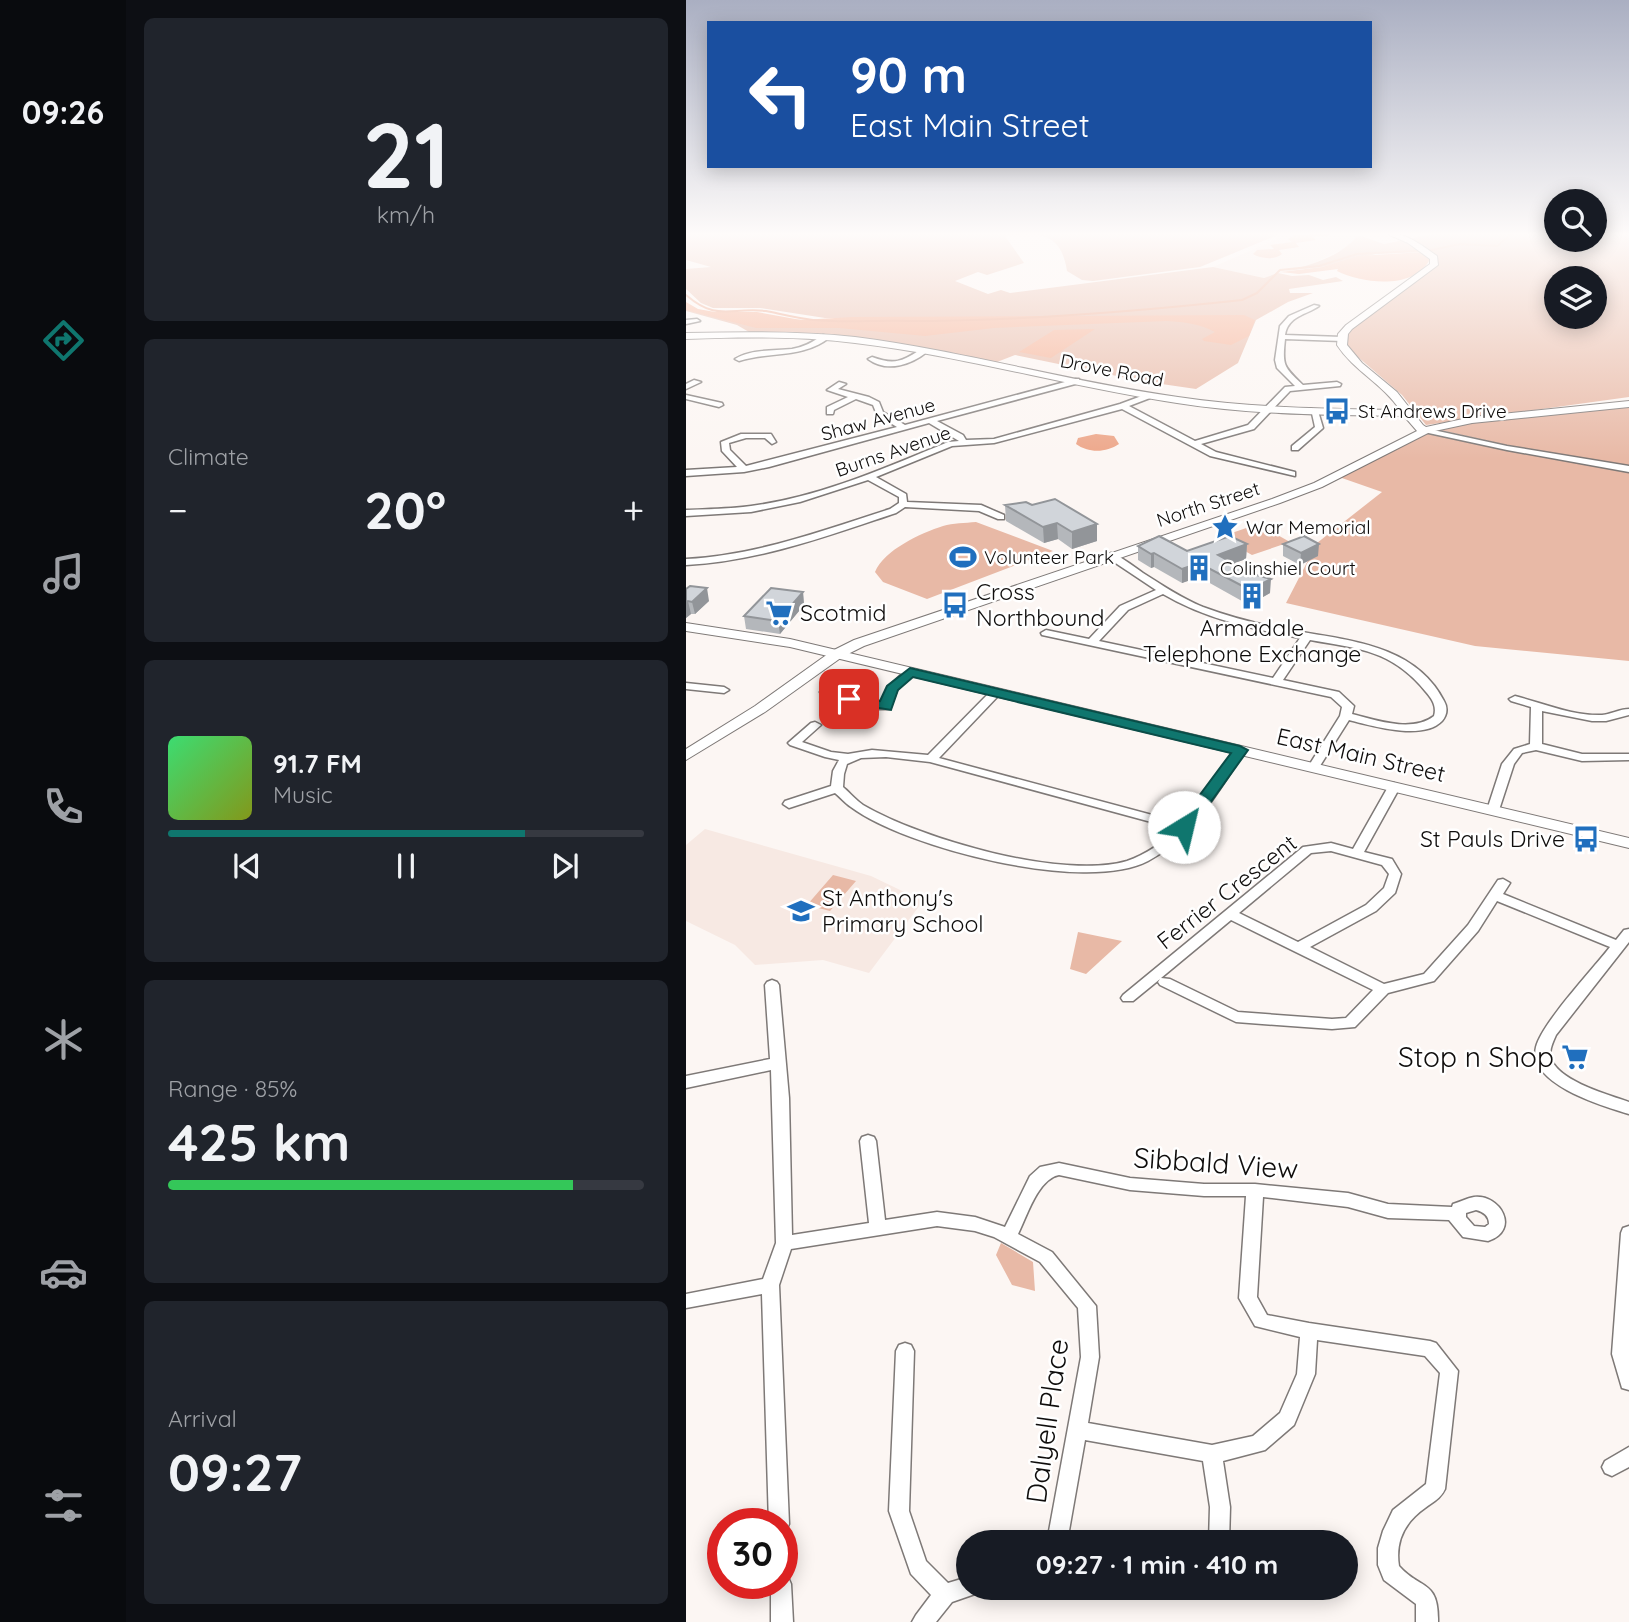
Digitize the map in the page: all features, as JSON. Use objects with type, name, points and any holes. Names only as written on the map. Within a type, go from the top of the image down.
[{"type":"main road","name":"East Main Street","points":[[686,627],[790,643],[1629,843]]},
{"type":"street","points":[[1300,387],[1281,368],[1279,360],[1282,337],[1286,321],[1313,308]]},
{"type":"street","points":[[1375,308],[1349,327],[1342,339],[1345,351],[1392,393],[1413,424],[1426,430],[1507,448],[1629,469]]},
{"type":"street","points":[[686,322],[696,321]]},
{"type":"street","name":"Drove Road","points":[[686,336],[752,334],[826,337],[924,351],[1147,396],[1266,411],[1407,413]]},
{"type":"street","points":[[739,359],[755,352],[799,351],[826,337]]},
{"type":"street","points":[[1282,337],[1342,339]]},
{"type":"street","points":[[872,359],[878,363],[901,364],[912,361],[924,351]]},
{"type":"street","name":"Shaw Avenue","points":[[686,473],[744,469],[1076,381]]},
{"type":"street","points":[[686,387],[697,382]]},
{"type":"street","points":[[842,384],[831,390],[876,404],[880,413],[905,428]]},
{"type":"street","points":[[1193,444],[1251,427],[1283,392],[1300,387],[1337,384]]},
{"type":"street","points":[[830,412],[830,409],[855,396]]},
{"type":"street","name":"Burns Avenue","points":[[686,513],[751,509],[797,500],[869,477],[951,444],[994,441],[1123,406],[1147,396]]},
{"type":"street","points":[[686,397],[719,405]]},
{"type":"street","name":"North Street","points":[[686,756],[760,709],[836,654],[859,643],[1318,485],[1426,430],[1472,420],[1629,404]]},
{"type":"street","points":[[1123,406],[1213,454],[1292,474]]},
{"type":"street","points":[[1295,448],[1319,428],[1314,411]]},
{"type":"street","points":[[932,421],[960,437],[964,443]]},
{"type":"street","points":[[744,469],[726,452],[725,442],[753,434],[768,436],[772,442]]},
{"type":"street","points":[[869,477],[903,496],[903,503]]},
{"type":"street","points":[[686,562],[733,558],[779,548],[893,511],[903,503],[981,508],[1001,517]]},
{"type":"street","points":[[1111,556],[1190,606],[1222,617],[1370,648],[1392,656],[1417,673],[1441,703],[1441,712],[1435,720],[1415,726],[1397,727],[1346,716]]},
{"type":"street","points":[[1091,643],[1124,608],[1164,590]]},
{"type":"street","points":[[1046,634],[1335,694],[1348,706],[1346,716],[1314,767]]},
{"type":"street","points":[[1276,682],[1307,636]]},
{"type":"street","points":[[825,692],[873,706],[886,707],[892,689],[910,672]]},
{"type":"street","points":[[686,686],[724,690]]},
{"type":"street","points":[[931,759],[995,693]]},
{"type":"street","points":[[1516,699],[1578,716],[1606,718],[1629,712]]},
{"type":"street","points":[[1536,746],[1537,706]]},
{"type":"street","points":[[815,724],[794,744],[849,758],[890,753],[931,759],[1184,827]]},
{"type":"street","points":[[1493,810],[1508,764],[1518,751],[1536,746],[1572,758],[1597,760],[1629,757]]},
{"type":"street","points":[[849,758],[843,762],[837,774],[837,788],[856,806],[886,821],[966,850],[1015,863],[1097,869],[1129,865],[1167,844],[1184,827],[1240,750]]},
{"type":"street","points":[[1358,852],[1394,787]]},
{"type":"street","points":[[789,804],[837,788]]},
{"type":"street","name":"Ferrier Crescent","points":[[1128,998],[1307,850],[1331,847],[1358,852],[1387,862],[1395,874],[1390,890],[1371,908],[1298,948]]},
{"type":"street","points":[[1165,982],[1236,1017],[1350,1023],[1383,989],[1429,978],[1474,928],[1498,889],[1619,946]]},
{"type":"street","points":[[1230,914],[1383,989]]},
{"type":"street","points":[[1629,933],[1549,1033],[1540,1055],[1549,1071],[1570,1084],[1629,1108]]},
{"type":"street","points":[[772,985],[778,1062],[784,1243],[770,1285],[778,1508]]},
{"type":"street","points":[[686,1082],[778,1062]]},
{"type":"street","points":[[868,1141],[878,1229]]},
{"type":"street","name":"Sibbald View","points":[[1009,1236],[1037,1180],[1046,1171],[1059,1170],[1130,1184],[1204,1190],[1255,1190],[1348,1200],[1388,1211],[1457,1214]]},
{"type":"street","points":[[1255,1190],[1248,1298],[1261,1321],[1430,1349],[1449,1371],[1435,1489],[1400,1518],[1387,1555],[1388,1569],[1396,1578],[1420,1591],[1426,1599],[1427,1622]]},
{"type":"street","name":"Dalyell Place","points":[[784,1243],[937,1219],[975,1224],[1009,1236],[1046,1257],[1087,1307],[1090,1357],[1059,1530]]},
{"type":"street","points":[[1629,1233],[1621,1354],[1629,1382]]},
{"type":"street","points":[[686,1301],[770,1285]]},
{"type":"street","points":[[1077,1430],[1212,1454],[1258,1444],[1287,1419],[1306,1374],[1309,1331]]},
{"type":"street","points":[[905,1351],[899,1511],[918,1567],[945,1594]]},
{"type":"street","points":[[1212,1454],[1220,1507],[1219,1530]]},
{"type":"street","points":[[1612,1467],[1629,1456]]},
{"type":"street","points":[[923,1622],[945,1594],[956,1591]]},
{"type":"street","points":[[781,1599],[782,1622]]},
{"type":"shaded area","points":[[686,308],[696,308],[715,312],[757,312],[801,320],[852,317],[1244,315],[1255,320],[1249,336],[1231,345],[1204,341],[1202,339],[1215,332],[1204,327],[1167,321],[994,328],[925,336],[839,328],[756,328],[686,310]]},
{"type":"shaded area","points":[[713,308],[1278,308],[1256,320],[1238,363],[1196,389],[1141,381],[1015,355],[997,362],[927,349],[787,333],[749,332],[737,325],[686,311],[770,320],[931,318],[825,318],[760,308]]},
{"type":"shaded area","points":[[1380,308],[1544,308],[1544,329],[1607,329],[1607,308],[1629,308],[1629,397],[1426,425],[1402,395],[1351,351],[1345,340],[1352,329]]},
{"type":"shaded area","points":[[1095,329],[1051,358],[1019,352],[1054,330]]},
{"type":"shaded area","points":[[1629,406],[1629,466],[1511,446],[1440,430],[1455,425]]},
{"type":"shaded area","points":[[1429,432],[1547,458],[1629,471],[1629,661],[1475,646],[1286,603],[1317,543],[1382,492],[1339,477]]},
{"type":"shaded area","points":[[1096,434],[1114,436],[1119,444],[1097,451],[1076,444],[1078,438]]},
{"type":"shaded area","name":"Volunteer Park","points":[[976,522],[1053,551],[927,599],[883,582],[875,572],[886,557],[914,538],[947,525]]},
{"type":"shaded area","points":[[1258,524],[1290,542],[1252,555],[1220,537]]},
{"type":"shaded area","name":"St Anthony's Primary School","points":[[705,829],[871,876],[923,901],[869,973],[823,960],[755,965],[735,945],[686,921],[686,845]]},
{"type":"shaded area","points":[[833,875],[856,881],[830,911],[807,905]]},
{"type":"shaded area","points":[[1078,932],[1122,941],[1086,974],[1070,969]]},
{"type":"shaded area","points":[[1001,1243],[1033,1262],[1035,1291],[1012,1285],[996,1255]]},
{"type":"building","points":[[1055,499],[1097,524],[1072,532],[1057,523],[1043,527],[1005,505],[1026,502],[1032,505]]},
{"type":"building","points":[[1159,536],[1187,551],[1230,536],[1247,544],[1218,555],[1253,574],[1271,579],[1250,590],[1199,563],[1182,569],[1138,546]]},
{"type":"building","points":[[1304,536],[1319,544],[1301,553],[1283,544]]},
{"type":"building","points":[[690,586],[707,588],[692,602],[686,603],[686,589]]},
{"type":"building","points":[[771,588],[803,592],[778,621],[744,616]]},
{"type":"waterway","points":[[706,308],[724,312],[766,311],[825,321],[1034,318],[1162,308]]},
{"type":"place","name":"St Andrews Drive","points":[[1337,411]]},
{"type":"place","name":"War Memorial","points":[[1225,527]]},
{"type":"place","name":"Volunteer Park","points":[[963,557]]},
{"type":"place","name":"Colinshiel Court","points":[[1199,568]]},
{"type":"place","name":"Armadale Telephone Exchange","points":[[1252,596]]},
{"type":"place","name":"Cross Northbound","points":[[955,605]]},
{"type":"place","name":"Scotmid","points":[[779,613]]},
{"type":"place","name":"St Pauls Drive","points":[[1586,839]]},
{"type":"place","name":"St Anthony's Primary School","points":[[801,911]]},
{"type":"place","name":"Stop n Shop","points":[[1575,1057]]},
{"type":"route","points":[[849,699],[886,707],[889,693],[910,672],[1240,750],[1184,827]]}]
